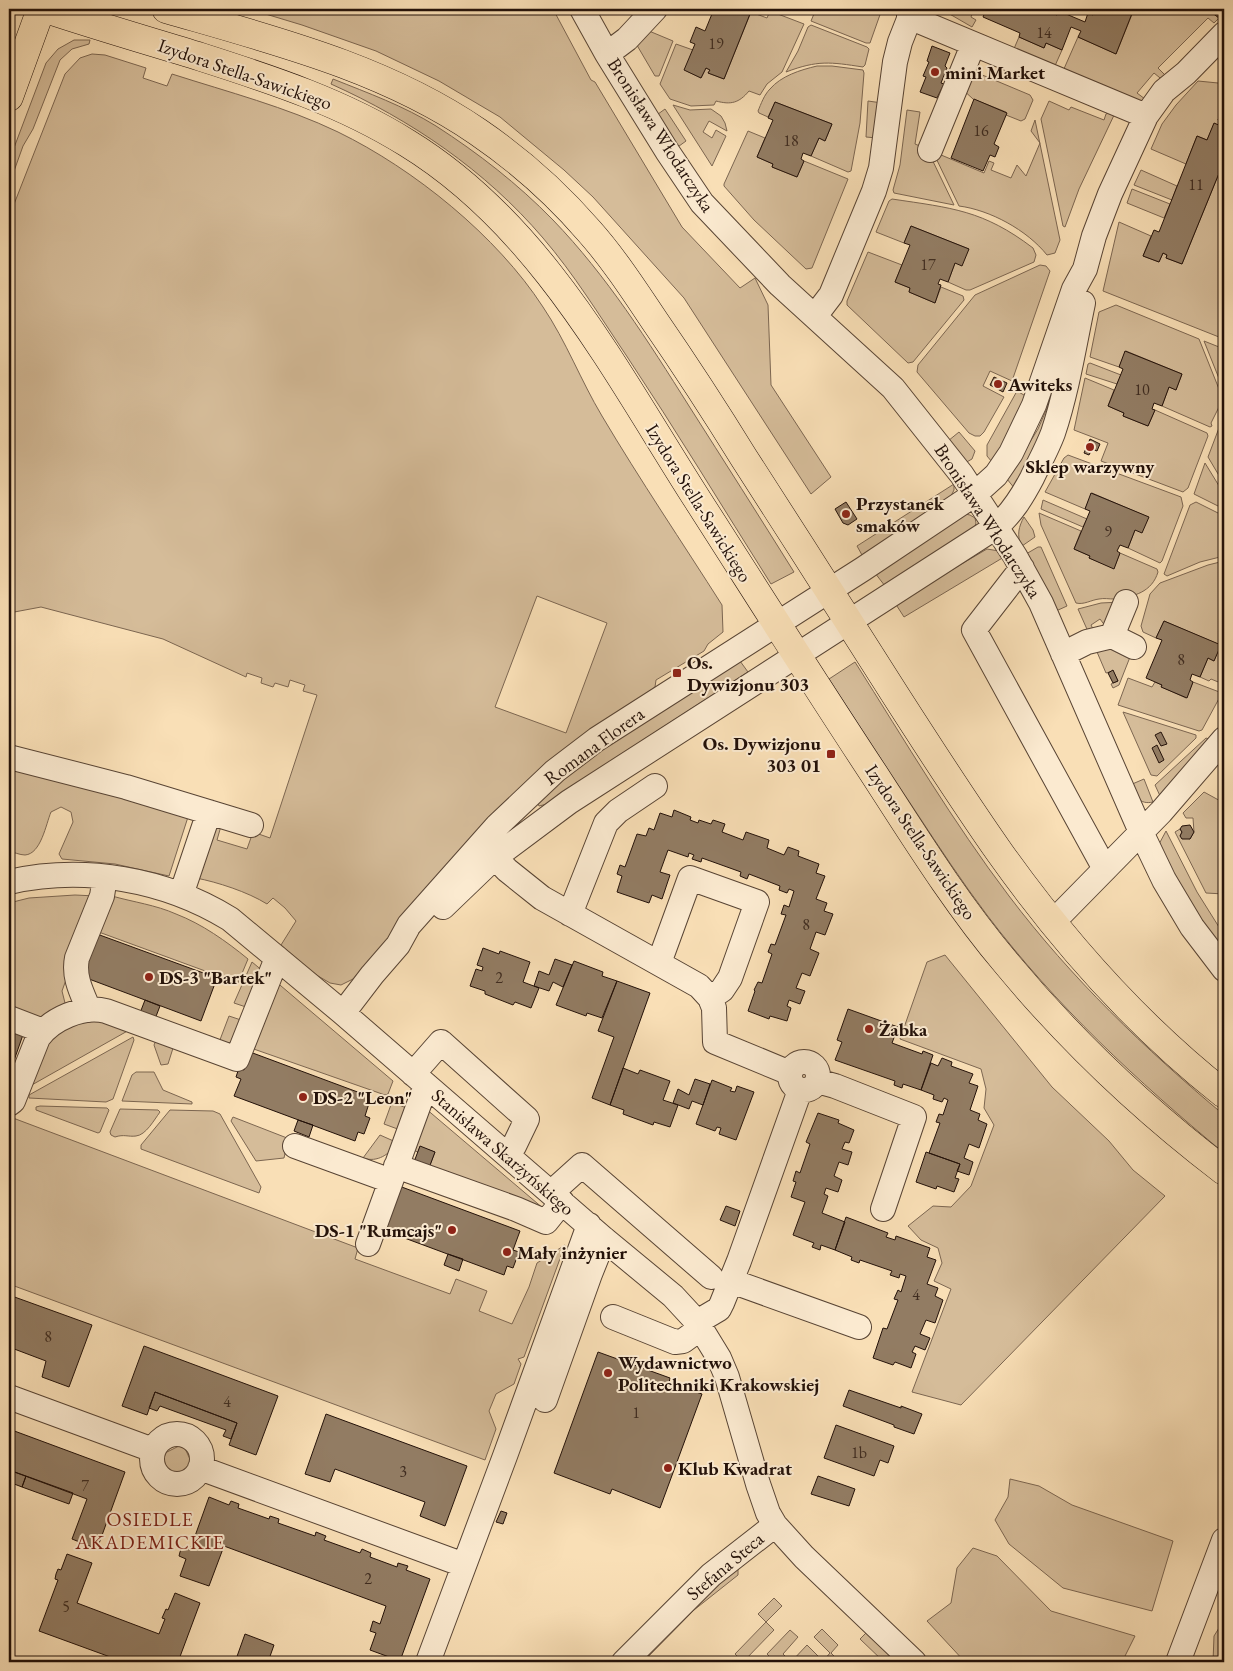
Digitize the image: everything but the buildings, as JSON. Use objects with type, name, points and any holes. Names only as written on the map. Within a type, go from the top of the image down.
[{"type":"main road","points":[[9,98],[41,9]]},
{"type":"main road","name":"Izydora Stella-Sawickiego","points":[[46,9],[276,81],[344,108],[408,143],[478,197],[528,247],[581,316],[776,623],[945,882],[1005,962],[1058,1022],[1108,1073],[1224,1171]]},
{"type":"main road","name":"Izydora Stella-Sawickiego","points":[[166,9],[279,42],[349,66],[390,83],[436,106],[480,133],[539,180],[590,232],[636,292],[695,380],[848,622],[1000,854],[1053,922],[1110,988],[1145,1024],[1224,1094]]},
{"type":"street","name":"Bronisława Włodarczyka","points":[[582,9],[667,151],[702,203],[780,285],[893,388],[941,447],[975,494],[1022,568],[1041,603],[1062,654],[1174,899],[1192,927],[1224,969]]},
{"type":"street","points":[[608,54],[627,39],[655,9]]},
{"type":"street","points":[[815,316],[831,295],[874,192],[881,168],[900,42],[911,13],[973,44],[1146,116]]},
{"type":"street","points":[[1085,270],[1094,236],[1110,194],[1146,116],[1164,91],[1224,34]]},
{"type":"street","points":[[930,150],[973,44]]},
{"type":"street","name":"Romana Florera","points":[[494,857],[497,826],[555,771],[581,750],[975,494],[996,474],[1011,452],[1044,380],[1074,288],[1085,270]]},
{"type":"street","name":"Romana Florera","points":[[343,1013],[398,945],[417,932],[494,857],[569,802],[1005,520],[1018,502],[1042,457],[1052,435],[1062,404],[1085,291],[1085,270]]},
{"type":"street","points":[[1022,568],[974,630],[1105,869]]},
{"type":"street","points":[[1112,636],[1126,602]]},
{"type":"street","points":[[1062,654],[1088,642],[1112,636],[1134,647]]},
{"type":"street","points":[[1053,922],[1142,832],[1224,738]]},
{"type":"street","points":[[9,757],[126,787],[251,824]]},
{"type":"street","points":[[570,914],[606,823],[618,811],[654,786]]},
{"type":"street","points":[[181,895],[209,812]]},
{"type":"street","points":[[494,857],[536,893],[699,986],[710,998],[714,1008],[715,1042],[802,1081],[835,1086],[914,1116],[883,1209]]},
{"type":"street","name":"Stanisława Skarżyńskiego","points":[[9,882],[32,877],[82,875],[129,880],[181,895],[212,908],[230,919],[343,1013],[596,1232],[673,1296],[699,1325],[727,1377],[758,1484],[768,1514],[774,1525]]},
{"type":"street","points":[[89,1010],[78,984],[75,966],[102,896],[105,877]]},
{"type":"street","points":[[659,963],[690,878],[758,902],[730,978],[722,990],[710,998]]},
{"type":"street","points":[[9,1104],[13,1101],[38,1038],[43,1031],[63,1018],[89,1010],[106,1011],[237,1059],[277,958]]},
{"type":"street","points":[[9,1018],[43,1031]]},
{"type":"street","points":[[368,1244],[393,1173],[420,1080],[440,1042],[527,1119],[514,1146],[507,1155]]},
{"type":"street","points":[[613,1317],[675,1342],[683,1341],[719,1309],[721,1279],[802,1081]]},
{"type":"street","points":[[295,1146],[393,1173],[546,1222],[556,1197],[582,1165],[721,1279],[859,1327]]},
{"type":"street","points":[[545,1400],[590,1274],[596,1232]]},
{"type":"street","points":[[428,1662],[464,1565],[596,1232]]},
{"type":"street","points":[[9,1397],[153,1450]]},
{"type":"street","points":[[177,1434],[183,1435],[193,1440],[197,1445],[202,1456],[200,1468],[195,1476],[186,1482],[174,1484],[168,1482],[163,1480],[155,1470],[152,1461],[153,1450],[160,1440],[177,1434]]},
{"type":"street","points":[[200,1468],[464,1565]]},
{"type":"street","name":"Stefana Steca","points":[[624,1662],[711,1575],[774,1525],[798,1552],[914,1662]]},
{"type":"street","points":[[1178,1662],[1224,1540]]},
{"type":"shaded area","points":[[249,9],[553,9],[591,80],[595,82],[682,227],[740,288],[755,278],[768,305],[771,385],[831,477],[811,494],[684,298],[593,197],[564,170],[500,117],[439,81],[376,51]]},
{"type":"shaded area","points":[[816,9],[882,9],[870,43],[866,43],[811,21]]},
{"type":"shaded area","points":[[941,9],[974,9],[971,17],[976,20],[972,27]]},
{"type":"shaded area","points":[[1131,9],[1207,9],[1219,18],[1214,23],[1208,18],[1158,68],[1168,78],[1165,82],[1154,73],[1137,93],[1145,99],[1144,101],[1134,100],[1063,71],[1078,37],[1116,54],[1133,12]]},
{"type":"shaded area","points":[[770,11],[804,24],[782,72],[767,84],[760,95],[749,91],[742,98],[734,102],[716,101],[714,105],[691,106],[670,99],[660,84],[676,44],[693,50],[685,70],[701,78],[706,68],[710,70],[708,73],[724,79],[751,12],[767,18]]},
{"type":"shaded area","points":[[811,25],[867,47],[869,49],[865,65],[863,67],[824,63],[807,65],[786,72],[798,51],[808,27]]},
{"type":"shaded area","points":[[649,31],[673,41],[659,76],[655,76],[637,45]]},
{"type":"shaded area","points":[[1019,37],[1044,48],[1046,43],[1062,50],[1054,68],[1013,51]]},
{"type":"shaded area","points":[[74,40],[90,40],[89,44],[72,49],[60,60],[33,129],[23,146],[9,185],[9,161],[46,63],[58,49]]},
{"type":"shaded area","points":[[92,54],[105,55],[146,68],[143,78],[167,86],[172,74],[257,100],[318,123],[367,147],[396,165],[452,207],[502,255],[543,307],[559,333],[602,416],[722,605],[723,632],[708,644],[704,651],[656,680],[655,687],[615,716],[392,935],[353,979],[341,985],[330,983],[313,973],[281,945],[296,921],[273,898],[267,904],[251,895],[232,888],[196,878],[215,827],[221,826],[217,840],[247,849],[253,832],[270,838],[317,695],[303,691],[305,685],[290,680],[288,687],[275,683],[273,687],[261,683],[262,678],[247,673],[246,677],[163,639],[41,607],[9,613],[9,217],[65,74],[80,58]],"holes":[[[537,596],[607,623],[566,733],[495,707]]]},
{"type":"shaded area","points":[[817,66],[863,70],[864,73],[860,123],[851,171],[848,172],[811,156],[819,138],[825,141],[832,124],[775,102],[768,117],[758,111],[766,94],[774,84],[785,77]]},
{"type":"shaded area","points":[[968,69],[1030,95],[1033,100],[1025,119],[1021,121],[1006,115],[1006,112],[973,99],[961,88]]},
{"type":"shaded area","points":[[333,79],[399,106],[436,126],[467,147],[526,194],[573,241],[609,286],[642,333],[794,572],[771,584],[663,412],[586,295],[543,238],[521,213],[497,190],[445,149],[390,114],[331,84]]},
{"type":"shaded area","points":[[1198,81],[1224,85],[1224,106],[1218,120],[1223,122],[1221,126],[1214,124],[1207,140],[1197,136],[1186,164],[1151,149],[1162,124]]},
{"type":"shaded area","points":[[868,101],[882,103],[877,138],[866,137]]},
{"type":"shaded area","points":[[1049,101],[1069,110],[1071,107],[1104,120],[1106,114],[1114,110],[1116,111],[1079,189],[1065,227],[1063,226],[1041,119]]},
{"type":"shaded area","points":[[673,105],[690,110],[711,109],[721,116],[727,131],[709,121],[703,132],[712,138],[716,130],[726,136],[712,166]]},
{"type":"shaded area","points":[[665,109],[686,141],[675,149],[654,117]]},
{"type":"shaded area","points":[[907,110],[920,112],[915,144],[927,149],[954,205],[894,193],[893,190],[900,165]]},
{"type":"shaded area","points":[[1035,120],[1040,143],[1031,131]]},
{"type":"shaded area","points":[[748,131],[765,138],[757,157],[773,164],[772,167],[797,177],[804,161],[848,179],[812,268],[806,269],[754,220],[724,186]]},
{"type":"shaded area","points":[[1040,143],[1060,240],[1055,253],[1047,255],[1029,237],[1007,223],[983,212],[959,206],[934,154],[934,152],[984,173],[989,161],[994,163],[991,170],[1011,178],[1017,165],[1026,176]]},
{"type":"shaded area","points":[[1224,161],[1224,339],[1103,291],[1119,222],[1151,236],[1143,256],[1159,262],[1163,253],[1167,255],[1166,258],[1182,264]]},
{"type":"shaded area","points":[[1141,170],[1177,186],[1172,200],[1134,185]]},
{"type":"shaded area","points":[[1132,189],[1170,204],[1164,218],[1127,203]]},
{"type":"shaded area","points":[[892,199],[950,208],[982,218],[1015,235],[1033,248],[1036,255],[1034,262],[970,290],[966,290],[948,282],[955,263],[969,249],[911,226],[904,243],[876,232],[889,201]]},
{"type":"shaded area","points":[[868,252],[902,265],[895,282],[910,288],[909,292],[935,303],[941,287],[963,296],[964,300],[913,362],[908,363],[847,305]]},
{"type":"shaded area","points":[[1040,265],[1046,266],[1050,271],[1012,381],[990,371],[983,386],[1004,397],[984,432],[980,436],[975,436],[969,433],[917,372],[918,365],[975,295]]},
{"type":"shaded area","points":[[1116,305],[1199,339],[1223,399],[1211,423],[1212,426],[1210,427],[1162,406],[1169,387],[1176,390],[1182,374],[1126,351],[1119,367],[1090,357],[1099,312]]},
{"type":"shaded area","points":[[1204,341],[1224,349],[1224,391]]},
{"type":"shaded area","points":[[1090,363],[1121,375],[1117,384],[1086,374],[1088,364]]},
{"type":"shaded area","points":[[1085,378],[1114,390],[1108,406],[1124,413],[1123,416],[1148,426],[1155,410],[1207,433],[1208,436],[1188,488],[1183,492],[1101,461],[1108,443],[1074,430]]},
{"type":"shaded area","points":[[1017,391],[1029,398],[992,462],[987,456],[987,445]]},
{"type":"shaded area","points":[[1051,399],[1047,426],[1015,489],[1007,479],[1038,429]]},
{"type":"shaded area","points":[[1224,419],[1224,484],[1208,457]]},
{"type":"shaded area","points":[[959,432],[975,451],[972,459],[965,463],[948,441]]},
{"type":"shaded area","points":[[1068,455],[1181,497],[1183,506],[1160,563],[1128,548],[1135,530],[1148,517],[1092,493],[1085,509],[1045,492],[1064,458]]},
{"type":"shaded area","points":[[1205,463],[1224,494],[1224,509],[1194,494]]},
{"type":"shaded area","points":[[954,484],[954,490],[950,498],[862,555],[857,546]]},
{"type":"shaded area","points":[[1043,500],[1087,519],[1083,527],[1041,509]]},
{"type":"shaded area","points":[[1196,502],[1224,516],[1224,556],[1200,562],[1167,576],[1164,574],[1190,505]]},
{"type":"shaded area","points":[[1039,513],[1081,531],[1074,549],[1090,556],[1089,558],[1114,568],[1120,553],[1157,569],[1158,572],[1155,579],[1147,589],[1135,595],[1076,603],[1041,525]]},
{"type":"shaded area","points":[[965,514],[975,518],[974,529],[885,586],[875,573]]},
{"type":"shaded area","points":[[1024,517],[1033,530],[1035,537],[1022,546],[1019,539],[1019,531]]},
{"type":"shaded area","points":[[1041,547],[1067,606],[1056,611],[1026,554]]},
{"type":"shaded area","points":[[987,549],[999,551],[1004,557],[904,617],[895,603]]},
{"type":"shaded area","points":[[1224,561],[1223,684],[1200,677],[1208,658],[1214,661],[1220,645],[1164,621],[1156,638],[1143,632],[1141,626],[1150,594],[1160,583]]},
{"type":"shaded area","points":[[1121,602],[1106,627],[1100,619],[1091,625],[1095,633],[1090,636],[1078,609],[1101,603]]},
{"type":"shaded area","points":[[1094,645],[1132,652],[1119,685],[1113,688],[1111,684],[1118,681],[1113,671],[1106,673]]},
{"type":"shaded area","points":[[740,661],[748,672],[547,804],[539,806],[538,804],[544,795],[598,752]]},
{"type":"shaded area","points":[[855,662],[968,839],[1033,926],[1110,1012],[1224,1115],[1224,1153],[1160,1099],[1069,1011],[1013,948],[987,915],[942,851],[829,679]]},
{"type":"shaded area","points":[[1128,678],[1152,687],[1155,682],[1186,698],[1193,682],[1222,693],[1202,730],[1199,731],[1118,705]]},
{"type":"shaded area","points":[[1123,712],[1196,735],[1196,738],[1157,776],[1151,775]]},
{"type":"shaded area","points":[[1206,738],[1215,741],[1161,798],[1155,785]]},
{"type":"shaded area","points":[[9,767],[119,792],[188,817],[169,876],[115,864],[62,859],[59,854],[73,822],[71,812],[61,807],[51,812],[42,838],[35,850],[25,855],[9,851]]},
{"type":"shaded area","points":[[1144,779],[1153,802],[1141,801],[1130,785]]},
{"type":"shaded area","points":[[1204,792],[1224,803],[1224,894],[1206,893],[1175,832],[1180,829],[1182,832],[1180,836],[1190,839],[1194,832],[1193,818],[1186,818],[1183,813]]},
{"type":"shaded area","points":[[1166,831],[1197,892],[1224,935],[1224,949],[1222,949],[1192,908],[1158,846]]},
{"type":"shaded area","points":[[75,895],[96,896],[62,991],[65,1003],[75,1007],[41,1019],[9,1010],[9,903],[29,898]]},
{"type":"shaded area","points":[[112,896],[152,906],[186,918],[222,939],[248,959],[238,983],[96,931]]},
{"type":"shaded area","points":[[945,955],[1052,1087],[1109,1141],[1133,1170],[1165,1196],[961,1405],[912,1392],[951,1289],[934,1281],[942,1263],[938,1248],[921,1240],[908,1226],[933,1206],[951,1207],[971,1186],[994,1125],[984,1108],[986,1089],[981,1069],[900,1039],[927,962]]},
{"type":"shaded area","points":[[252,962],[264,972],[246,1007],[234,1003]]},
{"type":"shaded area","points":[[274,980],[393,1081],[388,1094],[385,1095],[248,1047]]},
{"type":"shaded area","points":[[89,1015],[131,1029],[30,1086],[47,1037]]},
{"type":"shaded area","points":[[229,1016],[244,1021],[232,1051],[218,1045]]},
{"type":"shaded area","points":[[133,1037],[134,1040],[113,1099],[106,1102],[29,1098],[29,1095]]},
{"type":"shaded area","points":[[157,1038],[174,1045],[168,1064],[161,1065],[154,1045]]},
{"type":"shaded area","points":[[136,1072],[154,1072],[163,1090],[192,1102],[192,1104],[122,1101],[132,1075]]},
{"type":"shaded area","points":[[392,1102],[411,1110],[403,1131],[384,1124]]},
{"type":"shaded area","points":[[36,1107],[107,1108],[109,1110],[98,1133],[36,1110]]},
{"type":"shaded area","points":[[425,1108],[544,1209],[428,1170],[435,1152],[420,1147],[418,1152],[410,1149]]},
{"type":"shaded area","points":[[120,1109],[158,1110],[160,1112],[150,1127],[140,1135],[115,1137],[110,1132]]},
{"type":"shaded area","points":[[170,1110],[213,1111],[220,1114],[261,1187],[259,1193],[141,1149],[141,1145]]},
{"type":"shaded area","points":[[233,1117],[287,1138],[284,1158],[256,1161],[231,1121]]},
{"type":"shaded area","points":[[13,1118],[358,1248],[355,1259],[450,1294],[456,1279],[487,1291],[479,1311],[512,1324],[529,1287],[537,1263],[565,1245],[524,1357],[518,1359],[521,1364],[514,1384],[496,1394],[489,1411],[496,1429],[485,1460],[9,1284],[9,1125]]},
{"type":"shaded area","points":[[380,1135],[398,1143],[383,1156],[374,1159],[363,1158]]},
{"type":"shaded area","points":[[183,1444],[193,1466],[171,1476],[161,1455]]},
{"type":"shaded area","points":[[1010,1479],[1039,1486],[1072,1505],[1173,1541],[1152,1611],[1063,1588],[1009,1544],[995,1520],[1008,1497]]},
{"type":"shaded area","points":[[973,1548],[997,1556],[1051,1611],[1135,1636],[1122,1662],[965,1662],[927,1621],[951,1603],[957,1568]]},
{"type":"shaded area","points":[[738,1568],[738,1575],[694,1610],[643,1662],[639,1662],[711,1591]]},
{"type":"shaded area","points":[[774,1598],[782,1606],[766,1622],[758,1614]]},
{"type":"shaded area","points":[[1224,1620],[1224,1662],[1213,1662],[1214,1636]]},
{"type":"shaded area","points":[[766,1622],[774,1630],[743,1662],[735,1654]]},
{"type":"shaded area","points":[[822,1629],[838,1645],[831,1653],[839,1661],[837,1662],[791,1662],[807,1645],[823,1661],[830,1653],[814,1637]]},
{"type":"shaded area","points":[[790,1630],[798,1637],[783,1654],[791,1662],[775,1662],[767,1654]]},
{"type":"shaded area","points":[[868,1631],[892,1655],[884,1662],[860,1639]]},
{"type":"place","name":"mini Market","points":[[935,72]]},
{"type":"place","name":"Awiteks","points":[[998,384]]},
{"type":"place","name":"Sklep warzywny","points":[[1090,447]]},
{"type":"place","name":"Przystanek smaków","points":[[846,514]]},
{"type":"place","name":"Os. Dywizjonu 303","points":[[677,673]]},
{"type":"place","name":"Os. Dywizjonu 303 01","points":[[831,754]]},
{"type":"place","name":"DS-3 \"Bartek\"","points":[[149,977]]},
{"type":"place","name":"Żabka","points":[[869,1029]]},
{"type":"place","name":"DS-2 \"Leon\"","points":[[303,1097]]},
{"type":"place","name":"DS-1 \"Rumcajs\"","points":[[452,1230]]},
{"type":"place","name":"Mały inżynier","points":[[507,1252]]},
{"type":"place","name":"Wydawnictwo Politechniki Krakowskiej","points":[[608,1373]]},
{"type":"place","name":"Klub Kwadrat","points":[[668,1468]]},
{"type":"district","name":"OSIEDLE AKADEMICKIE","points":[[150,1530]]}]
